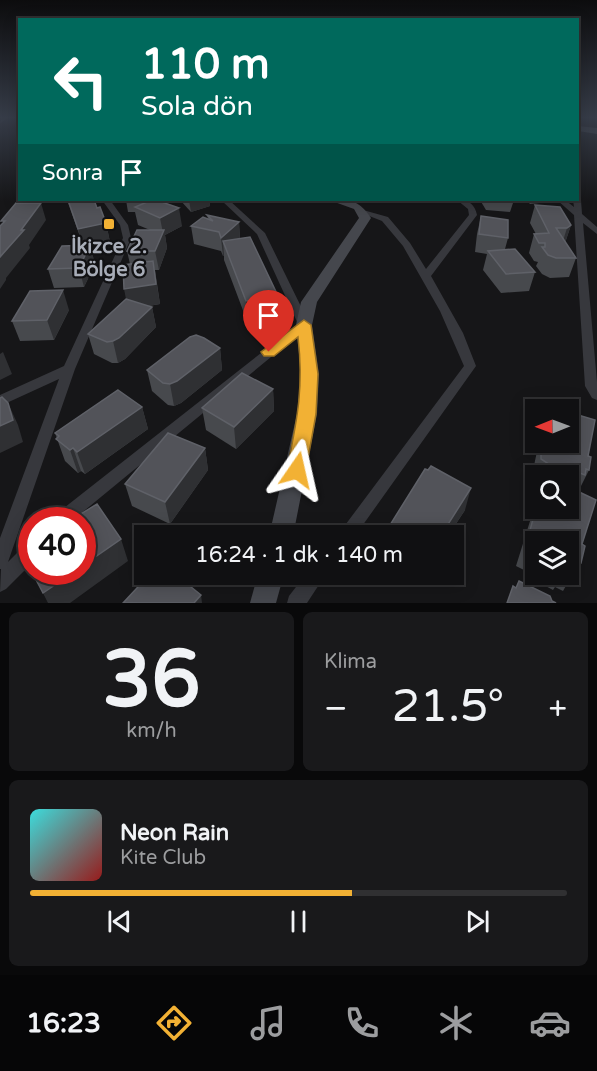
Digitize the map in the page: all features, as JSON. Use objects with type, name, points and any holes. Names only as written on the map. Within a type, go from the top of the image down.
[{"type":"street","points":[[0,231],[27,201]]},
{"type":"street","points":[[0,561],[69,369],[127,238],[124,225],[107,201]]},
{"type":"street","points":[[226,201],[261,232],[304,325],[310,374],[307,414],[284,525]]},
{"type":"street","points":[[77,507],[304,325],[309,302],[365,219],[358,207],[338,201]]},
{"type":"street","points":[[425,277],[473,215],[472,208],[462,201]]},
{"type":"street","points":[[562,201],[597,231]]},
{"type":"street","points":[[577,201],[591,386],[597,395]]},
{"type":"street","points":[[353,525],[470,366],[466,349],[394,228],[382,217],[363,212]]},
{"type":"street","points":[[0,401],[69,369]]},
{"type":"street","points":[[0,583],[18,564]]},
{"type":"street","points":[[263,603],[268,585]]},
{"type":"street","points":[[296,603],[309,585]]},
{"type":"building","points":[[68,201],[94,201],[97,208],[100,207],[106,223],[78,229]]},
{"type":"building","points":[[150,201],[159,201],[179,208],[160,218],[135,207]]},
{"type":"building","points":[[16,203],[41,203],[21,230],[24,230],[0,257],[0,226],[5,221],[1,221]]},
{"type":"building","points":[[535,205],[560,207],[571,225],[567,228],[556,228],[576,258],[556,258],[548,255],[542,247],[545,247],[545,243],[539,243],[534,234],[549,233]]},
{"type":"building","points":[[207,215],[239,222],[221,238],[219,232],[191,226],[203,217],[213,221]]},
{"type":"building","points":[[481,216],[508,220],[508,238],[479,234]]},
{"type":"building","points":[[137,230],[164,230],[155,251],[127,251]]},
{"type":"building","points":[[250,237],[278,296],[246,301],[223,241]]},
{"type":"building","points":[[90,245],[79,268],[48,269],[62,246]]},
{"type":"building","points":[[515,249],[535,272],[506,274],[488,251]]},
{"type":"building","points":[[153,261],[156,284],[124,289],[123,265]]},
{"type":"building","points":[[63,290],[47,320],[12,321],[30,291]]},
{"type":"building","points":[[126,299],[152,307],[113,341],[107,342],[88,334]]},
{"type":"building","points":[[196,335],[220,348],[170,384],[163,383],[147,370],[190,337]]},
{"type":"building","points":[[242,373],[273,389],[234,427],[202,408]]},
{"type":"building","points":[[118,390],[142,407],[77,452],[73,448],[70,450],[56,439],[59,436],[55,433]]},
{"type":"building","points":[[2,397],[8,403],[13,420],[0,426],[0,398]]},
{"type":"building","points":[[579,415],[595,420],[588,456],[591,457],[589,470],[586,469],[585,475],[579,473],[579,465],[550,465],[541,459],[541,453],[579,453]]},
{"type":"building","points":[[168,433],[205,448],[165,502],[125,484]]},
{"type":"building","points":[[431,466],[471,488],[448,525],[390,525],[425,469],[428,470]]},
{"type":"building","points":[[579,492],[596,500],[582,544],[585,546],[581,563],[579,562],[579,531],[530,531],[533,519],[579,519]]},
{"type":"building","points":[[97,504],[121,539],[96,556],[96,507],[92,507]]},
{"type":"building","points":[[519,581],[550,596],[556,603],[507,603],[513,586],[516,588]]},
{"type":"building","points":[[39,585],[55,585],[43,593]]},
{"type":"building","points":[[140,585],[189,585],[201,595],[194,603],[123,603]]},
{"type":"place","name":"İkizce 2. Bölge 6","points":[[109,224]]},
{"type":"route","points":[[269,352],[304,325],[305,348],[310,374],[307,414],[297,470]]}]
